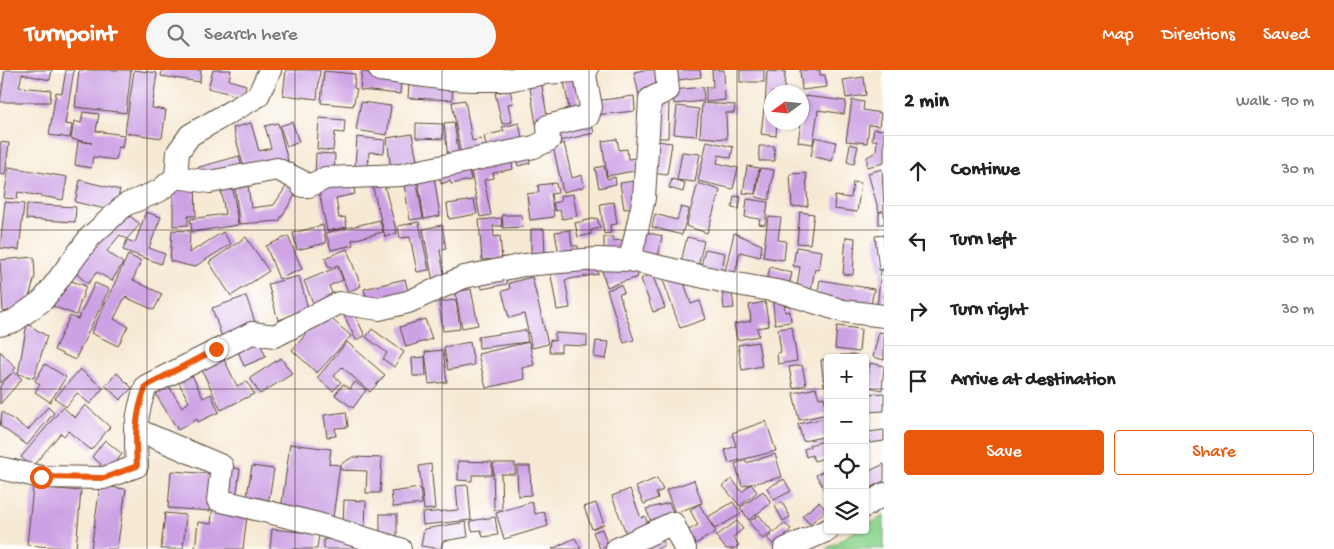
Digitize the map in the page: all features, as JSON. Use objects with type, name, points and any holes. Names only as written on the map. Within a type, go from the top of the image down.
[{"type":"street","points":[[0,325],[14,321],[43,300],[90,238],[125,205],[159,191],[176,177],[178,152],[190,135],[258,96],[270,70]]},
{"type":"street","points":[[380,70],[448,80],[476,75],[508,80],[546,73],[588,70]]},
{"type":"street","points":[[176,177],[210,182],[277,169],[301,181],[302,186],[309,186],[326,178],[401,175],[534,147],[549,140],[548,126],[588,116],[591,107],[584,70]]},
{"type":"street","points":[[630,260],[644,198],[650,99],[668,90],[666,70]]},
{"type":"street","points":[[0,468],[41,477],[104,478],[137,466],[135,429],[139,403],[146,386],[252,334],[276,336],[339,303],[379,309],[408,302],[464,277],[524,265],[596,259],[630,260],[726,282],[782,292],[843,311],[884,316]]},
{"type":"street","points":[[135,429],[222,466],[218,500],[318,524],[400,549]]},
{"type":"street","points":[[869,503],[884,494]]},
{"type":"street","points":[[617,549],[673,523],[685,549]]},
{"type":"street","points":[[785,549],[824,532]]},
{"type":"green space","points":[[884,516],[884,549],[826,549],[850,534],[869,534],[869,524]]},
{"type":"building","points":[[5,70],[52,70],[50,80],[22,74],[19,87],[51,90],[50,102],[0,102]]},
{"type":"building","points":[[66,70],[74,70],[65,124],[72,125],[70,138],[49,135],[56,92],[62,93]]},
{"type":"building","points":[[79,70],[131,70],[126,113],[75,107]]},
{"type":"building","points":[[134,70],[157,73],[152,108],[166,110],[162,138],[125,133]]},
{"type":"building","points":[[162,70],[201,70],[200,82],[161,76]]},
{"type":"building","points":[[213,70],[231,70],[229,80],[246,85],[243,97],[208,88]]},
{"type":"building","points":[[286,70],[320,70],[317,99],[283,95]]},
{"type":"building","points":[[659,70],[664,90],[639,96],[634,72]]},
{"type":"building","points":[[669,70],[700,70],[701,77],[671,81]]},
{"type":"building","points":[[712,70],[724,70],[725,100],[706,102],[706,87],[713,87]]},
{"type":"building","points":[[740,70],[764,70],[764,82],[740,82]]},
{"type":"building","points":[[800,70],[820,70],[820,75],[825,75],[827,87],[809,89],[809,85],[802,85]]},
{"type":"building","points":[[324,71],[355,74],[354,88],[357,89],[353,106],[321,103]]},
{"type":"building","points":[[767,71],[785,72],[784,85],[766,85]]},
{"type":"building","points":[[362,72],[390,75],[401,82],[400,94],[360,90]]},
{"type":"building","points":[[864,77],[866,95],[846,98],[843,80]]},
{"type":"building","points":[[541,80],[548,122],[536,124],[529,82]]},
{"type":"building","points":[[574,80],[581,112],[566,115],[565,109],[569,108],[564,82]]},
{"type":"building","points":[[409,84],[453,86],[452,100],[408,98]]},
{"type":"building","points":[[703,87],[704,101],[674,104],[673,90]]},
{"type":"building","points":[[510,90],[513,103],[508,104],[512,122],[502,124],[495,93]]},
{"type":"building","points":[[634,96],[635,111],[595,115],[594,101]]},
{"type":"building","points":[[809,96],[846,101],[844,114],[818,110],[813,144],[798,142],[800,130],[809,130]]},
{"type":"building","points":[[465,100],[472,141],[481,139],[483,152],[461,156],[452,102]]},
{"type":"building","points":[[852,100],[864,102],[863,110],[881,113],[879,126],[869,125],[867,143],[846,141]]},
{"type":"building","points":[[653,101],[669,102],[668,138],[651,138]]},
{"type":"building","points":[[361,102],[391,106],[387,135],[356,130]]},
{"type":"building","points":[[702,103],[735,105],[734,113],[726,113],[727,139],[700,137]]},
{"type":"building","points":[[677,106],[699,109],[696,136],[674,134]]},
{"type":"building","points":[[764,108],[764,130],[776,130],[776,136],[761,134]]},
{"type":"building","points":[[83,112],[99,114],[96,131],[124,135],[122,148],[118,147],[116,160],[93,157],[91,168],[75,165],[78,141],[92,143],[71,139],[74,121],[81,123]]},
{"type":"building","points":[[319,118],[345,120],[344,133],[335,132],[333,151],[317,149]]},
{"type":"building","points":[[591,120],[594,133],[555,142],[552,129]]},
{"type":"building","points":[[292,122],[299,142],[287,147],[280,126]]},
{"type":"building","points":[[454,122],[459,157],[448,158],[444,123]]},
{"type":"building","points":[[251,123],[259,151],[271,148],[265,126],[278,123],[288,161],[245,172],[233,128]]},
{"type":"building","points":[[416,123],[443,124],[443,139],[416,138]]},
{"type":"building","points":[[519,123],[523,143],[487,149],[484,136],[504,131],[502,127]]},
{"type":"building","points":[[874,129],[884,130],[884,163],[867,167],[867,157],[876,152],[877,140],[872,140]]},
{"type":"building","points":[[412,134],[418,166],[391,169],[387,138]]},
{"type":"building","points":[[357,137],[385,140],[384,153],[369,152],[368,167],[355,166]]},
{"type":"building","points":[[815,137],[836,142],[832,161],[811,156]]},
{"type":"building","points":[[617,139],[619,150],[627,149],[628,159],[637,158],[639,170],[607,176],[602,141]]},
{"type":"building","points":[[657,141],[672,143],[667,175],[652,173]]},
{"type":"building","points":[[707,141],[733,147],[731,158],[719,155],[717,163],[738,168],[733,189],[698,181]]},
{"type":"building","points":[[0,142],[9,143],[5,175],[0,174]]},
{"type":"building","points":[[564,143],[572,178],[582,175],[584,187],[563,192],[553,146]]},
{"type":"building","points":[[850,144],[858,146],[854,164],[847,162]]},
{"type":"building","points":[[759,146],[774,146],[775,161],[759,161]]},
{"type":"building","points":[[682,152],[700,154],[695,182],[677,180]]},
{"type":"building","points":[[316,153],[335,154],[334,172],[315,175]]},
{"type":"building","points":[[528,153],[530,163],[518,166],[515,156]]},
{"type":"building","points":[[239,156],[243,171],[198,177],[196,168]]},
{"type":"building","points":[[511,159],[513,169],[493,173],[494,178],[484,180],[491,215],[480,217],[470,167]]},
{"type":"building","points":[[468,166],[471,180],[451,184],[450,181],[441,184],[438,173]]},
{"type":"building","points":[[604,166],[607,179],[615,177],[616,184],[599,188],[595,168]]},
{"type":"building","points":[[747,166],[759,168],[755,194],[743,193]]},
{"type":"building","points":[[9,167],[67,177],[63,200],[18,192],[17,199],[4,198]]},
{"type":"building","points":[[760,168],[774,170],[769,200],[756,197]]},
{"type":"building","points":[[882,169],[884,210],[879,212],[868,173]]},
{"type":"building","points":[[806,173],[808,206],[792,207],[790,174]]},
{"type":"building","points":[[434,176],[440,216],[424,219],[418,178]]},
{"type":"building","points":[[382,177],[397,233],[385,237],[371,180]]},
{"type":"building","points":[[416,177],[423,218],[410,220],[403,179]]},
{"type":"building","points":[[352,179],[355,194],[336,198],[339,218],[345,217],[347,227],[327,231],[318,186]]},
{"type":"building","points":[[672,179],[685,183],[683,192],[669,188]]},
{"type":"building","points":[[80,180],[120,190],[114,211],[75,202]]},
{"type":"building","points":[[641,180],[640,206],[624,209],[620,183]]},
{"type":"building","points":[[232,181],[238,225],[192,232],[190,219],[225,214],[220,183]]},
{"type":"building","points":[[173,182],[195,182],[196,216],[188,216],[188,225],[173,226]]},
{"type":"building","points":[[853,182],[861,183],[857,212],[834,209],[835,196],[851,198]]},
{"type":"building","points":[[556,183],[558,193],[551,194],[554,217],[530,220],[527,194],[539,192],[538,185]]},
{"type":"building","points":[[698,183],[720,190],[707,233],[686,226]]},
{"type":"building","points":[[248,185],[251,208],[274,205],[287,185],[297,192],[279,221],[239,224],[235,186]]},
{"type":"building","points":[[573,194],[577,216],[562,219],[560,210],[555,211],[553,203],[561,201],[560,196]]},
{"type":"building","points":[[734,196],[741,197],[739,209],[732,208]]},
{"type":"building","points":[[747,199],[768,202],[765,225],[759,224],[760,219],[745,217]]},
{"type":"building","points":[[474,200],[477,214],[449,219],[447,204]]},
{"type":"building","points":[[5,202],[24,204],[19,250],[0,248]]},
{"type":"building","points":[[614,202],[617,224],[610,225],[611,233],[604,234],[600,204]]},
{"type":"building","points":[[27,204],[76,207],[75,222],[26,219]]},
{"type":"building","points":[[681,207],[689,209],[682,235],[652,227],[655,214],[677,220]]},
{"type":"building","points":[[121,209],[140,224],[127,239],[120,235],[107,251],[123,263],[112,281],[97,272],[88,284],[71,269]]},
{"type":"building","points":[[146,212],[161,217],[149,248],[165,254],[161,264],[123,250],[127,240],[135,243]]},
{"type":"building","points":[[800,212],[814,214],[810,244],[797,243]]},
{"type":"building","points":[[879,212],[884,212],[884,224],[879,224]]},
{"type":"building","points":[[502,215],[522,215],[523,227],[503,228]]},
{"type":"building","points":[[768,217],[781,218],[778,240],[786,241],[784,260],[763,257]]},
{"type":"building","points":[[501,218],[502,226],[493,226],[494,237],[500,236],[502,259],[482,260],[479,220]]},
{"type":"building","points":[[597,218],[600,228],[591,230],[591,234],[578,237],[575,223]]},
{"type":"building","points":[[380,220],[383,232],[352,240],[353,245],[331,250],[326,233]]},
{"type":"building","points":[[419,222],[429,270],[417,272],[410,237],[400,238],[398,226]]},
{"type":"building","points":[[323,225],[326,243],[297,250],[293,233]]},
{"type":"building","points":[[442,225],[446,249],[440,250],[445,280],[433,282],[423,229]]},
{"type":"building","points":[[531,229],[544,229],[545,258],[531,258]]},
{"type":"building","points":[[172,230],[190,231],[189,253],[223,232],[231,244],[194,267],[170,261]]},
{"type":"building","points":[[570,230],[572,246],[578,246],[579,252],[559,255],[555,232]]},
{"type":"building","points":[[641,231],[662,236],[658,257],[636,252]]},
{"type":"building","points":[[734,233],[762,245],[760,257],[740,252],[734,278],[724,276]]},
{"type":"building","points":[[884,235],[884,269],[879,270],[875,236]]},
{"type":"building","points":[[288,236],[302,269],[279,279],[266,246]]},
{"type":"building","points":[[246,237],[269,271],[231,296],[209,262]]},
{"type":"building","points":[[604,237],[613,237],[613,241],[623,240],[623,253],[604,254]]},
{"type":"building","points":[[687,237],[704,241],[697,271],[680,267]]},
{"type":"building","points":[[846,237],[855,238],[853,275],[843,274]]},
{"type":"building","points":[[796,247],[822,251],[819,270],[815,269],[811,290],[797,287],[800,267],[793,266]]},
{"type":"building","points":[[347,249],[361,286],[348,292],[338,265],[329,268],[325,258]]},
{"type":"building","points":[[705,249],[725,253],[721,275],[700,270]]},
{"type":"building","points":[[128,255],[141,261],[133,280],[162,294],[154,310],[125,297],[114,319],[128,326],[118,346],[91,333]]},
{"type":"building","points":[[34,257],[35,276],[27,305],[3,313],[0,260]]},
{"type":"building","points":[[596,261],[598,274],[565,280],[570,308],[557,310],[550,270]]},
{"type":"building","points":[[622,265],[635,267],[638,277],[607,287],[602,271]]},
{"type":"building","points":[[338,267],[343,280],[329,286],[336,303],[316,310],[304,281]]},
{"type":"building","points":[[770,267],[792,273],[788,290],[766,284]]},
{"type":"building","points":[[881,270],[884,270],[884,309],[877,308]]},
{"type":"building","points":[[505,272],[507,284],[482,289],[480,276]]},
{"type":"building","points":[[681,273],[691,304],[700,301],[706,319],[680,328],[663,280]]},
{"type":"building","points":[[652,274],[665,308],[653,312],[641,279]]},
{"type":"building","points":[[299,276],[309,312],[278,320],[268,284]]},
{"type":"building","points":[[60,277],[86,286],[76,315],[50,305]]},
{"type":"building","points":[[532,277],[548,344],[532,348],[524,314],[509,318],[502,291],[510,289],[509,283]]},
{"type":"building","points":[[405,279],[408,292],[368,302],[364,289]]},
{"type":"building","points":[[820,280],[874,289],[871,305],[817,296]]},
{"type":"building","points":[[95,283],[109,289],[75,360],[54,350],[70,316],[78,319]]},
{"type":"building","points":[[621,285],[624,293],[619,294],[634,340],[624,343],[607,290]]},
{"type":"building","points":[[731,287],[734,308],[724,309],[722,288]]},
{"type":"building","points":[[471,289],[478,325],[462,328],[455,292]]},
{"type":"building","points":[[783,294],[785,312],[790,311],[791,322],[775,324],[772,295]]},
{"type":"building","points":[[246,296],[257,328],[223,340],[212,308]]},
{"type":"building","points":[[456,300],[460,329],[443,331],[439,302]]},
{"type":"building","points":[[765,302],[769,326],[757,328],[759,336],[737,340],[734,324],[751,321],[749,305]]},
{"type":"building","points":[[351,306],[365,336],[356,340],[342,311]]},
{"type":"building","points":[[325,313],[351,336],[317,373],[292,350]]},
{"type":"building","points":[[425,319],[432,339],[406,347],[400,327]]},
{"type":"building","points":[[27,324],[47,336],[34,378],[18,374]]},
{"type":"building","points":[[837,326],[861,329],[859,352],[835,349]]},
{"type":"building","points":[[792,327],[797,361],[778,364],[777,353],[781,352],[778,329]]},
{"type":"building","points":[[372,329],[404,352],[394,367],[383,359],[387,353],[366,337]]},
{"type":"building","points":[[526,330],[528,342],[479,348],[478,337]]},
{"type":"building","points":[[879,332],[884,333],[884,360],[873,357]]},
{"type":"building","points":[[555,333],[587,335],[587,346],[561,345],[561,352],[549,352],[550,340],[555,341]]},
{"type":"building","points":[[257,336],[266,357],[244,366],[236,346]]},
{"type":"building","points":[[596,341],[609,342],[606,359],[594,357]]},
{"type":"building","points":[[347,342],[385,375],[370,392],[342,367],[334,376],[341,382],[333,391],[317,378]]},
{"type":"building","points":[[470,342],[474,365],[448,370],[444,347]]},
{"type":"building","points":[[529,342],[534,365],[522,368],[525,379],[486,388],[478,354]]},
{"type":"building","points":[[758,342],[762,366],[742,370],[738,345]]},
{"type":"building","points":[[443,350],[447,382],[429,384],[425,352]]},
{"type":"building","points":[[0,351],[16,368],[13,371],[22,379],[0,404],[0,386],[12,373],[0,383]]},
{"type":"building","points":[[221,353],[237,386],[247,381],[254,394],[221,410],[199,364]]},
{"type":"building","points":[[425,357],[426,376],[413,376],[412,358]]},
{"type":"building","points":[[281,358],[292,374],[260,394],[250,378]]},
{"type":"building","points":[[821,360],[824,360],[824,385]]},
{"type":"building","points":[[870,363],[884,366],[882,390],[869,387]]},
{"type":"building","points":[[45,364],[66,377],[50,402],[35,392],[40,384],[35,381]]},
{"type":"building","points":[[802,365],[806,385],[793,388],[789,367]]},
{"type":"building","points":[[80,369],[103,388],[90,404],[77,393],[66,407],[55,398]]},
{"type":"building","points":[[117,373],[132,388],[120,400],[105,385]]},
{"type":"building","points":[[192,375],[203,398],[211,394],[219,412],[198,422],[197,419],[178,430],[155,393],[168,385],[182,407],[189,402],[178,381]]},
{"type":"building","points":[[355,382],[366,390],[353,408],[335,395],[343,384],[350,389]]},
{"type":"building","points":[[816,388],[819,398],[824,397],[824,415],[799,420],[793,393]]},
{"type":"building","points":[[884,393],[884,411],[869,412],[869,394]]},
{"type":"building","points":[[85,405],[110,427],[91,450],[68,431],[64,436],[61,433],[32,467],[21,457],[63,407],[75,418]]},
{"type":"building","points":[[48,407],[54,413],[27,445],[0,426],[2,412],[28,430]]},
{"type":"building","points":[[346,412],[348,427],[335,428],[336,436],[327,437],[324,415]]},
{"type":"building","points":[[824,418],[824,437],[803,441],[798,424]]},
{"type":"building","points":[[766,421],[776,451],[729,463],[725,450],[736,446],[732,433]]},
{"type":"building","points":[[884,430],[884,441],[870,443],[869,432]]},
{"type":"building","points":[[105,440],[122,454],[106,476],[97,469],[101,464],[92,457]]},
{"type":"building","points":[[824,441],[824,458],[814,461],[812,455],[806,457],[804,449],[810,447],[809,445]]},
{"type":"building","points":[[290,444],[331,449],[329,464],[340,465],[333,517],[281,510]]},
{"type":"building","points":[[775,454],[782,477],[742,486],[735,464],[746,460],[746,463]]},
{"type":"building","points":[[353,457],[382,458],[380,493],[366,493],[367,471],[341,470],[341,464]]},
{"type":"building","points":[[458,461],[492,462],[492,475],[472,475],[472,481],[458,480]]},
{"type":"building","points":[[493,463],[515,463],[515,474],[501,474],[502,510],[494,510]]},
{"type":"building","points":[[431,464],[435,509],[424,510],[419,466]]},
{"type":"building","points":[[884,464],[884,481],[869,488],[869,471]]},
{"type":"building","points":[[252,466],[274,469],[268,505],[246,501]]},
{"type":"building","points":[[517,466],[530,466],[531,495],[518,496]]},
{"type":"building","points":[[226,467],[240,469],[236,499],[222,498]]},
{"type":"building","points":[[171,471],[213,474],[210,511],[168,508]]},
{"type":"building","points":[[824,471],[824,489],[816,475]]},
{"type":"building","points":[[657,478],[663,490],[656,493],[658,498],[644,504],[636,487]]},
{"type":"building","points":[[732,479],[742,492],[751,484],[757,492],[740,506],[723,486]]},
{"type":"building","points":[[784,479],[791,491],[774,500],[767,488]]},
{"type":"building","points":[[694,480],[702,503],[675,513],[666,490]]},
{"type":"building","points":[[468,485],[471,520],[423,525],[422,513],[458,510],[456,486]]},
{"type":"building","points":[[100,486],[126,489],[117,549],[91,549]]},
{"type":"building","points":[[33,487],[81,491],[76,549],[27,545]]},
{"type":"building","points":[[420,488],[422,504],[393,507],[391,492]]},
{"type":"building","points":[[630,489],[641,518],[645,516],[649,528],[627,536],[612,496]]},
{"type":"building","points":[[763,491],[771,503],[749,520],[740,508]]},
{"type":"building","points":[[344,500],[366,501],[365,527],[343,526]]},
{"type":"building","points":[[532,502],[535,514],[544,512],[548,526],[504,539],[496,513]]},
{"type":"building","points":[[733,502],[741,514],[715,529],[708,517]]},
{"type":"building","points":[[782,502],[790,517],[783,521],[775,506]]},
{"type":"building","points":[[819,502],[824,508],[824,512],[810,524],[802,516]]},
{"type":"building","points":[[596,503],[604,524],[592,529],[584,507]]},
{"type":"building","points":[[669,503],[675,516],[653,526],[646,509]]},
{"type":"building","points":[[213,504],[248,508],[243,549],[195,549],[198,522],[211,524]]},
{"type":"building","points":[[699,504],[716,532],[688,548],[680,535],[698,525],[690,510]]},
{"type":"building","points":[[165,513],[186,515],[183,549],[161,549]]},
{"type":"building","points":[[380,514],[397,514],[397,539],[380,539]]},
{"type":"building","points":[[759,515],[772,531],[763,539],[749,522]]},
{"type":"building","points":[[495,517],[498,535],[483,537],[481,530],[472,531],[470,521]]},
{"type":"building","points":[[737,521],[743,529],[733,537],[739,545],[734,549],[726,549],[716,536]]},
{"type":"building","points":[[466,522],[468,537],[443,541],[441,549],[421,546],[424,529]]},
{"type":"building","points":[[784,523],[791,529],[785,535],[790,539],[777,549],[767,538]]},
{"type":"building","points":[[272,529],[319,534],[317,549],[270,549]]},
{"type":"building","points":[[602,529],[608,546],[600,549],[593,532]]},
{"type":"building","points":[[659,534],[665,545],[657,549],[647,549],[644,543]]},
{"type":"building","points":[[575,538],[581,549],[552,549]]},
{"type":"building","points":[[324,539],[355,540],[355,549],[324,549]]},
{"type":"route","points":[[41,477],[104,478],[137,466],[135,429],[139,403],[146,386],[216,349]]}]
